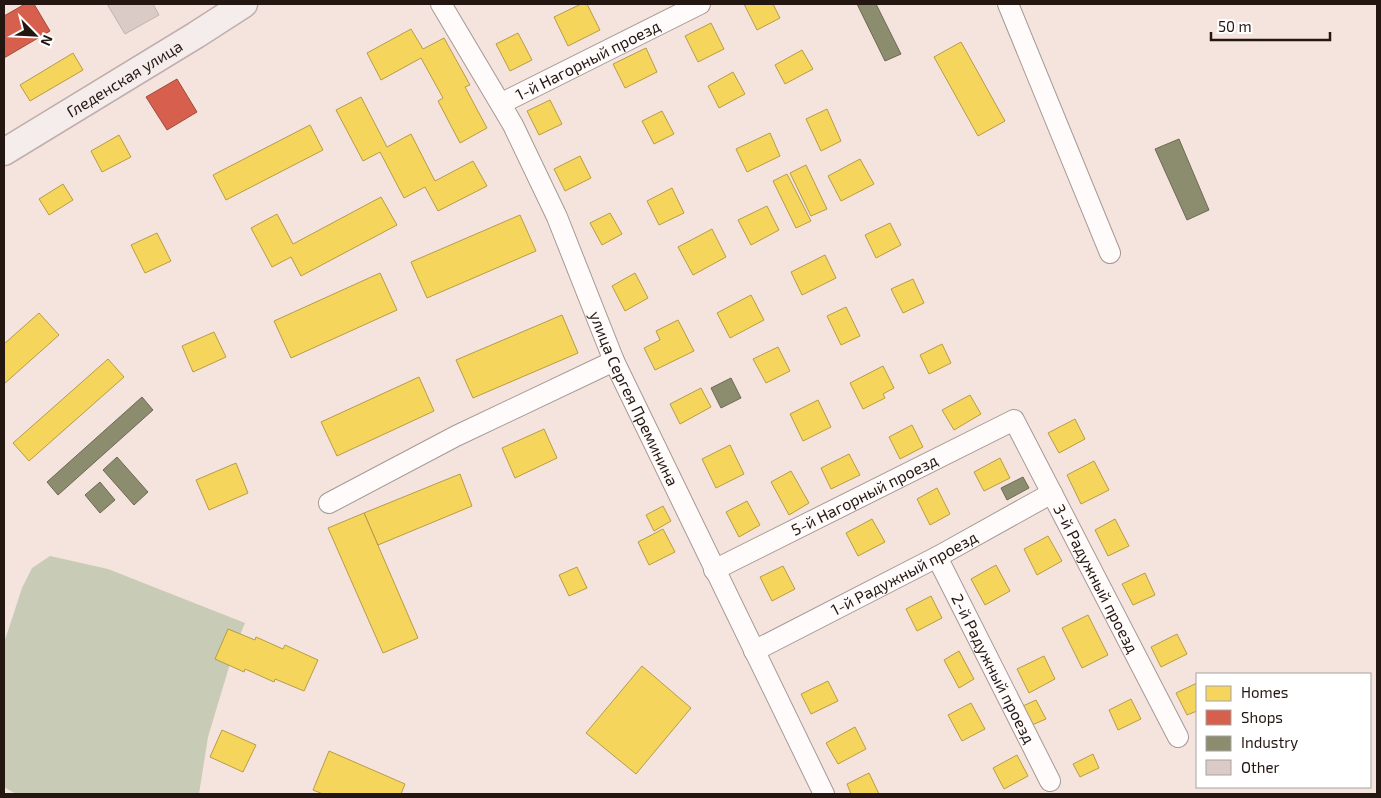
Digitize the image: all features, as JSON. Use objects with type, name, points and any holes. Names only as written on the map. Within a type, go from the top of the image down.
[{"type":"main road","name":"Гледенская улица","points":[[4,152],[244,4]]},
{"type":"street","name":"улица Сергея Преминина","points":[[441,4],[502,103],[557,217],[614,361],[824,794]]},
{"type":"street","name":"1-й Нагорный проезд","points":[[502,103],[700,4]]},
{"type":"street","points":[[1008,4],[1110,253]]},
{"type":"street","points":[[328,503],[456,436],[614,361]]},
{"type":"street","name":"5-й Нагорный проезд","points":[[714,570],[1014,420]]},
{"type":"street","name":"3-й Радужный проезд","points":[[1014,420],[1178,737]]},
{"type":"street","name":"1-й Радужный проезд","points":[[754,651],[937,557],[1052,493]]},
{"type":"street","name":"2-й Радужный проезд","points":[[937,557],[1050,781]]},
{"type":"green space","points":[[50,556],[108,569],[245,623],[235,647],[208,737],[199,794],[16,794],[4,787],[4,643],[22,588],[32,568]]},
{"type":"building: Homes","points":[[581,4],[587,4],[600,30],[568,46],[554,17]]},
{"type":"building: Homes","points":[[744,4],[773,4],[780,18],[757,30]]},
{"type":"building: Homes","points":[[711,23],[724,49],[698,62],[685,36]]},
{"type":"building: Homes","points":[[411,29],[423,49],[444,38],[470,85],[465,87],[487,128],[460,143],[438,101],[443,98],[421,58],[381,80],[367,53]]},
{"type":"building: Homes","points":[[518,33],[532,60],[510,71],[496,44]]},
{"type":"building: Homes","points":[[961,42],[1005,121],[978,136],[934,57]]},
{"type":"building: Homes","points":[[646,48],[657,72],[625,88],[613,64]]},
{"type":"building: Homes","points":[[802,50],[813,69],[785,84],[775,65]]},
{"type":"building: Homes","points":[[73,53],[83,70],[30,101],[20,85]]},
{"type":"building: Homes","points":[[733,72],[745,94],[719,108],[708,86]]},
{"type":"building: Homes","points":[[361,97],[387,147],[411,134],[435,181],[473,161],[487,186],[438,211],[425,187],[404,198],[380,152],[363,161],[336,110]]},
{"type":"building: Homes","points":[[550,100],[562,124],[539,135],[527,111]]},
{"type":"building: Homes","points":[[827,109],[841,141],[821,151],[806,119]]},
{"type":"building: Homes","points":[[662,111],[674,134],[654,144],[642,121]]},
{"type":"building: Homes","points":[[310,125],[323,150],[226,200],[213,175]]},
{"type":"building: Homes","points":[[770,133],[780,156],[747,172],[736,149]]},
{"type":"building: Homes","points":[[119,135],[131,157],[102,172],[91,151]]},
{"type":"building: Homes","points":[[580,156],[591,178],[565,191],[554,169]]},
{"type":"building: Homes","points":[[860,159],[874,184],[841,201],[828,176]]},
{"type":"building: Homes","points":[[806,165],[827,209],[811,216],[790,173]]},
{"type":"building: Homes","points":[[787,174],[811,221],[796,228],[773,181]]},
{"type":"building: Homes","points":[[63,184],[73,200],[49,215],[39,199]]},
{"type":"building: Homes","points":[[672,188],[684,213],[659,225],[647,201]]},
{"type":"building: Homes","points":[[381,197],[397,225],[301,276],[291,257],[272,267],[251,228],[277,214],[293,244]]},
{"type":"building: Homes","points":[[767,206],[779,230],[751,245],[738,220]]},
{"type":"building: Homes","points":[[610,213],[622,234],[602,245],[590,223]]},
{"type":"building: Homes","points":[[520,215],[536,251],[427,298],[411,262]]},
{"type":"building: Homes","points":[[890,223],[901,245],[876,258],[865,235]]},
{"type":"building: Homes","points":[[712,229],[726,257],[693,275],[678,247]]},
{"type":"building: Homes","points":[[157,233],[171,261],[145,273],[131,245]]},
{"type":"building: Homes","points":[[825,255],[836,278],[802,295],[791,272]]},
{"type":"building: Homes","points":[[380,273],[397,310],[291,358],[274,321]]},
{"type":"building: Homes","points":[[635,273],[648,298],[625,311],[612,286]]},
{"type":"building: Homes","points":[[913,279],[924,303],[903,313],[891,289]]},
{"type":"building: Homes","points":[[751,295],[764,320],[730,338],[717,313]]},
{"type":"building: Homes","points":[[846,307],[860,336],[841,345],[827,316]]},
{"type":"building: Homes","points":[[39,313],[59,335],[4,384],[4,344]]},
{"type":"building: Homes","points":[[562,315],[578,353],[473,398],[456,360]]},
{"type":"building: Homes","points":[[678,320],[694,351],[655,370],[644,348],[660,340],[656,331]]},
{"type":"building: Homes","points":[[214,332],[226,357],[193,372],[182,346]]},
{"type":"building: Homes","points":[[942,344],[951,363],[929,374],[920,355]]},
{"type":"building: Homes","points":[[778,347],[790,371],[766,383],[753,359]]},
{"type":"building: Homes","points":[[108,359],[124,377],[29,461],[13,443]]},
{"type":"building: Homes","points":[[883,366],[894,388],[883,394],[885,398],[863,409],[850,383]]},
{"type":"building: Homes","points":[[419,377],[434,411],[337,456],[321,422]]},
{"type":"building: Homes","points":[[701,388],[711,407],[680,424],[670,404]]},
{"type":"building: Homes","points":[[970,395],[981,414],[954,430],[942,410]]},
{"type":"building: Homes","points":[[818,400],[831,427],[803,441],[790,414]]},
{"type":"building: Homes","points":[[1075,419],[1085,439],[1059,453],[1048,433]]},
{"type":"building: Homes","points":[[912,425],[923,447],[900,459],[889,437]]},
{"type":"building: Homes","points":[[544,429],[557,458],[515,478],[502,448]]},
{"type":"building: Homes","points":[[730,445],[744,474],[716,488],[702,459]]},
{"type":"building: Homes","points":[[849,454],[860,475],[831,489],[821,468]]},
{"type":"building: Homes","points":[[1000,458],[1010,478],[984,491],[974,472]]},
{"type":"building: Homes","points":[[1094,461],[1109,490],[1081,504],[1067,475]]},
{"type":"building: Homes","points":[[236,463],[248,493],[209,510],[196,480]]},
{"type":"building: Homes","points":[[791,471],[809,503],[789,515],[771,482]]},
{"type":"building: Homes","points":[[460,474],[472,506],[378,545],[364,513]]},
{"type":"building: Homes","points":[[937,488],[950,514],[930,525],[917,499]]},
{"type":"building: Homes","points":[[747,501],[760,525],[739,537],[726,512]]},
{"type":"building: Homes","points":[[663,506],[671,521],[654,531],[646,515]]},
{"type":"building: Homes","points":[[364,513],[418,638],[383,653],[328,528]]},
{"type":"building: Homes","points":[[872,519],[885,542],[858,556],[846,533]]},
{"type":"building: Homes","points":[[1115,519],[1129,546],[1108,556],[1095,530]]},
{"type":"building: Homes","points":[[663,529],[675,552],[649,565],[638,542]]},
{"type":"building: Homes","points":[[1048,536],[1062,561],[1037,575],[1024,549]]},
{"type":"building: Homes","points":[[996,565],[1010,591],[985,605],[971,579]]},
{"type":"building: Homes","points":[[783,566],[795,589],[772,601],[760,577]]},
{"type":"building: Homes","points":[[577,567],[587,588],[569,596],[559,575]]},
{"type":"building: Homes","points":[[1145,573],[1155,595],[1133,605],[1122,584]]},
{"type":"building: Homes","points":[[931,596],[942,618],[917,631],[906,609]]},
{"type":"building: Homes","points":[[1088,615],[1108,655],[1082,668],[1062,628]]},
{"type":"building: Homes","points":[[228,629],[255,640],[256,637],[283,649],[285,645],[318,660],[304,691],[275,679],[274,682],[245,669],[244,672],[215,659]]},
{"type":"building: Homes","points":[[1177,634],[1187,654],[1161,667],[1151,647]]},
{"type":"building: Homes","points":[[959,651],[974,679],[959,688],[944,660]]},
{"type":"building: Homes","points":[[1044,656],[1055,679],[1029,693],[1017,669]]},
{"type":"building: Homes","points":[[642,666],[691,708],[636,774],[586,733]]},
{"type":"building: Homes","points":[[828,681],[838,701],[811,714],[801,694]]},
{"type":"building: Homes","points":[[1196,683],[1196,711],[1187,715],[1176,693]]},
{"type":"building: Homes","points":[[1131,699],[1141,719],[1118,730],[1109,710]]},
{"type":"building: Homes","points":[[1036,700],[1046,719],[1032,725],[1023,706]]},
{"type":"building: Homes","points":[[971,703],[985,729],[962,741],[948,715]]},
{"type":"building: Homes","points":[[855,727],[866,749],[838,764],[826,743]]},
{"type":"building: Homes","points":[[222,730],[256,745],[243,772],[210,757]]},
{"type":"building: Homes","points":[[329,751],[405,784],[401,794],[323,794],[313,790]]},
{"type":"building: Homes","points":[[1093,754],[1099,768],[1080,777],[1073,764]]},
{"type":"building: Homes","points":[[1017,755],[1028,776],[1004,789],[993,768]]},
{"type":"building: Homes","points":[[869,773],[879,794],[851,794],[847,784]]},
{"type":"building: Shops","points":[[25,4],[34,4],[50,31],[4,58],[4,16]]},
{"type":"building: Shops","points":[[177,79],[197,112],[167,130],[146,97]]},
{"type":"building: Industry","points":[[857,4],[876,4],[901,54],[885,61]]},
{"type":"building: Industry","points":[[1179,139],[1209,210],[1187,220],[1155,149]]},
{"type":"building: Industry","points":[[731,378],[741,398],[721,408],[711,388]]},
{"type":"building: Industry","points":[[142,397],[153,410],[58,495],[47,482]]},
{"type":"building: Industry","points":[[117,457],[148,492],[134,505],[103,470]]},
{"type":"building: Industry","points":[[1023,477],[1029,488],[1007,500],[1001,488]]},
{"type":"building: Industry","points":[[100,482],[115,500],[100,513],[85,495]]},
{"type":"building: Other","points":[[107,4],[153,4],[159,15],[125,34]]}]
